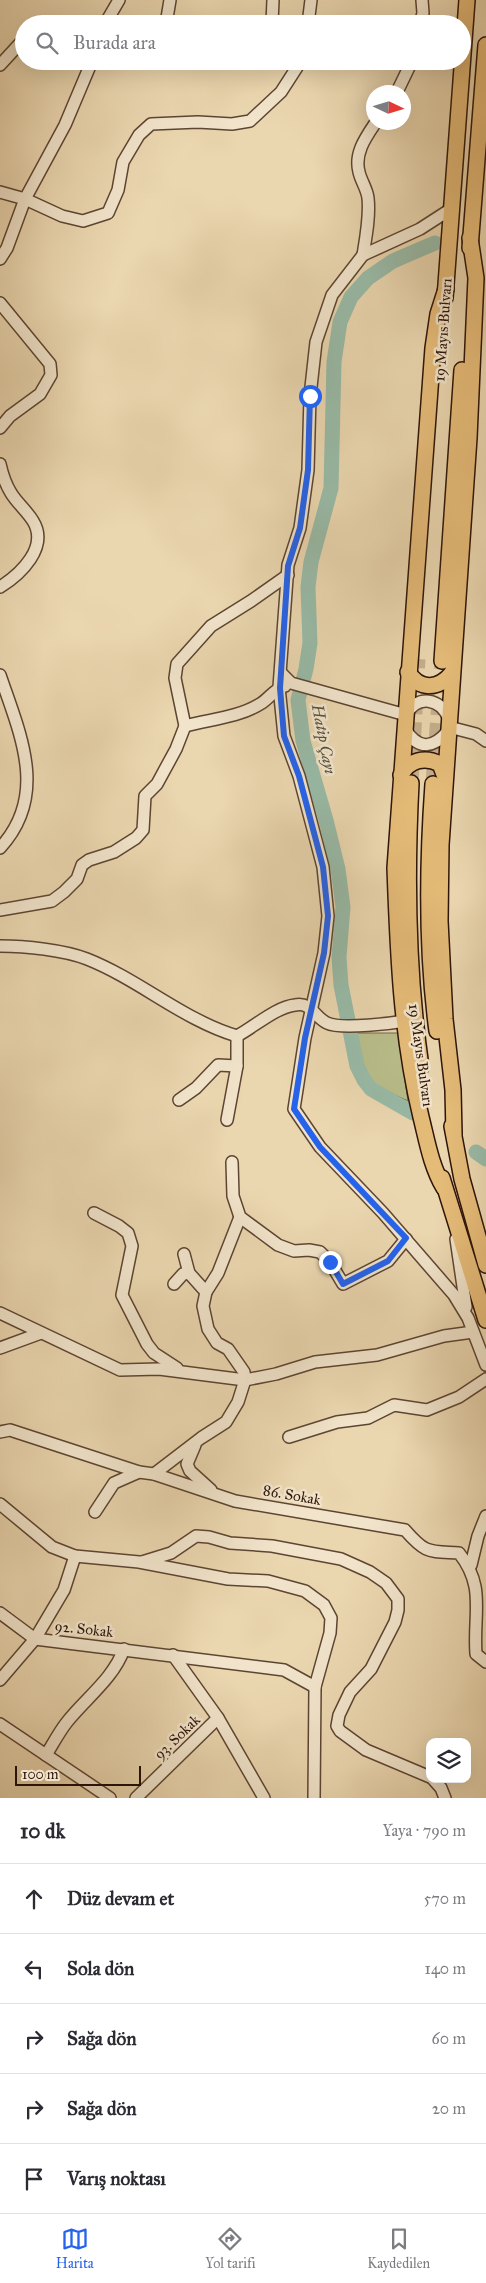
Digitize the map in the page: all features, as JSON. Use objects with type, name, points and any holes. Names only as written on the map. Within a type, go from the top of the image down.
[{"type":"highway","name":"19 Mayıs Bulvarı","points":[[466,15],[467,0]]},
{"type":"highway","name":"19 Mayıs Bulvarı","points":[[442,661],[470,238],[486,45]]},
{"type":"highway","name":"19 Mayıs Bulvarı","points":[[418,659],[462,70]]},
{"type":"highway","points":[[439,780],[449,726],[468,446],[476,278],[470,238]]},
{"type":"highway","points":[[406,779],[405,722],[408,672],[433,348],[438,314],[446,290]]},
{"type":"highway","points":[[408,672],[412,679],[425,686],[439,684],[452,673]]},
{"type":"highway","points":[[444,1188],[435,1172],[424,1130],[398,951],[395,868],[406,779],[409,764],[426,759],[440,764],[440,921],[454,1134],[462,1179],[486,1265]]},
{"type":"highway","name":"19 Mayıs Bulvarı","points":[[421,1100],[454,1222],[486,1320]]},
{"type":"street","points":[[110,15],[119,0]]},
{"type":"street","points":[[168,15],[170,0]]},
{"type":"street","points":[[272,15],[273,0]]},
{"type":"street","points":[[309,15],[311,0]]},
{"type":"street","points":[[422,0],[422,15]]},
{"type":"street","points":[[0,65],[15,49]]},
{"type":"street","points":[[0,259],[7,248],[25,199],[65,125],[88,70]]},
{"type":"street","points":[[0,192],[25,199],[62,216],[83,221],[108,213],[118,190],[123,162],[139,135],[151,124],[198,122],[232,124],[250,121],[281,92],[295,70]]},
{"type":"street","points":[[400,85],[408,70]]},
{"type":"street","points":[[363,256],[368,197],[358,172],[358,160],[360,146],[371,130]]},
{"type":"street","points":[[451,209],[420,229],[363,256],[332,295],[316,342],[310,396],[308,470],[300,528],[288,566],[280,688],[284,736],[299,776],[323,867],[328,916],[324,953],[311,1008],[294,1109],[320,1147],[406,1238],[454,1295],[468,1318]]},
{"type":"street","points":[[0,303],[50,364],[51,375],[40,394],[10,416],[0,428]]},
{"type":"street","points":[[0,464],[10,493],[34,522],[38,538],[35,552],[25,566],[13,579],[0,586]]},
{"type":"street","points":[[0,910],[52,901],[77,879],[82,865],[88,860],[114,852],[136,838],[144,830],[145,796],[156,784],[176,750],[185,726],[175,678],[178,664],[211,626],[251,602],[288,574]]},
{"type":"street","points":[[281,672],[296,685],[405,722],[414,741],[428,745],[441,740],[449,726],[442,707],[429,700],[415,704],[405,722]]},
{"type":"street","points":[[0,675],[23,745],[28,770],[23,812],[7,841],[0,848]]},
{"type":"street","points":[[185,726],[222,718],[245,710],[260,704],[280,688],[296,685]]},
{"type":"street","points":[[449,726],[476,734],[486,741]]},
{"type":"street","points":[[0,946],[23,946],[86,959],[127,979],[213,1029],[237,1036],[280,1009],[296,1004],[311,1008],[327,1023],[348,1025],[409,1021]]},
{"type":"street","points":[[227,1120],[234,1094],[237,1066],[237,1036]]},
{"type":"street","points":[[179,1100],[196,1088],[218,1065],[237,1066]]},
{"type":"street","points":[[232,1162],[233,1196],[240,1217],[278,1245],[294,1251],[309,1250],[320,1252],[330,1262],[343,1284],[388,1261],[406,1238]]},
{"type":"street","points":[[94,1213],[128,1233],[132,1246],[122,1295],[147,1344],[154,1353],[166,1362],[188,1373]]},
{"type":"street","points":[[154,1474],[197,1441],[226,1422],[238,1402],[245,1380],[244,1372],[228,1349],[217,1343],[208,1329],[204,1306],[206,1292],[218,1273],[240,1217]]},
{"type":"street","points":[[454,1222],[459,1273],[468,1318],[486,1365]]},
{"type":"street","points":[[184,1254],[189,1273],[206,1292]]},
{"type":"street","points":[[174,1284],[182,1274],[189,1273]]},
{"type":"street","points":[[438,1276],[459,1273]]},
{"type":"street","points":[[0,1313],[120,1370],[159,1369],[245,1380],[276,1374],[315,1362],[377,1355],[444,1336],[473,1332]]},
{"type":"street","points":[[0,1348],[41,1333]]},
{"type":"street","points":[[289,1437],[337,1422],[368,1418],[394,1405],[427,1410],[459,1397],[486,1379]]},
{"type":"street","name":"86. Sokak","points":[[0,1432],[10,1430],[139,1472],[154,1474],[213,1492],[236,1501],[405,1530],[421,1548],[435,1552],[459,1553],[472,1565]]},
{"type":"street","points":[[197,1441],[188,1464],[190,1471],[213,1492]]},
{"type":"street","points":[[94,1512],[114,1483],[139,1472]]},
{"type":"street","points":[[0,1504],[52,1547],[75,1556],[139,1562],[228,1578],[268,1581],[305,1591],[324,1605],[331,1618],[330,1633],[315,1687],[314,1798]]},
{"type":"street","points":[[486,1516],[478,1536],[472,1565],[480,1589],[476,1654],[486,1662]]},
{"type":"street","points":[[139,1562],[171,1553],[196,1536],[209,1537],[230,1543],[272,1546],[341,1559],[370,1572],[386,1583],[398,1599],[395,1622],[372,1669],[350,1692],[339,1715],[337,1726],[340,1731],[366,1750],[426,1774]]},
{"type":"street","points":[[0,1680],[35,1639],[64,1590],[75,1556]]},
{"type":"street","name":"92. Sokak","points":[[0,1613],[35,1639],[284,1670],[315,1687]]},
{"type":"street","points":[[46,1755],[67,1722],[91,1698],[120,1660],[124,1649]]},
{"type":"street","points":[[172,1655],[218,1718],[264,1798]]},
{"type":"street","name":"93. Sokak","points":[[136,1798],[218,1718]]},
{"type":"street","points":[[0,1724],[110,1798]]},
{"type":"street","points":[[437,1783],[445,1798]]},
{"type":"green space","points":[[353,1033],[398,1033],[408,1101],[373,1085],[361,1067]]},
{"type":"waterway","name":"Hatip Çayı","points":[[413,1113],[371,1089],[357,1066],[341,985],[339,957],[343,907],[338,869],[303,741],[298,700],[310,643],[308,587],[311,562],[331,488],[334,362],[340,322],[351,297],[368,278],[393,261],[435,243]]},
{"type":"waterway","name":"Hatip Çayı","points":[[476,1152],[486,1159]]},
{"type":"tunnel","points":[[411,783],[418,659]]},
{"type":"tunnel","points":[[433,784],[442,661]]},
{"type":"route","points":[[310,396],[308,470],[300,528],[288,566],[280,688],[284,736],[299,776],[323,867],[328,916],[324,953],[305,1038],[294,1109],[320,1147],[406,1238],[388,1261],[374,1270],[343,1284],[330,1262]]}]
